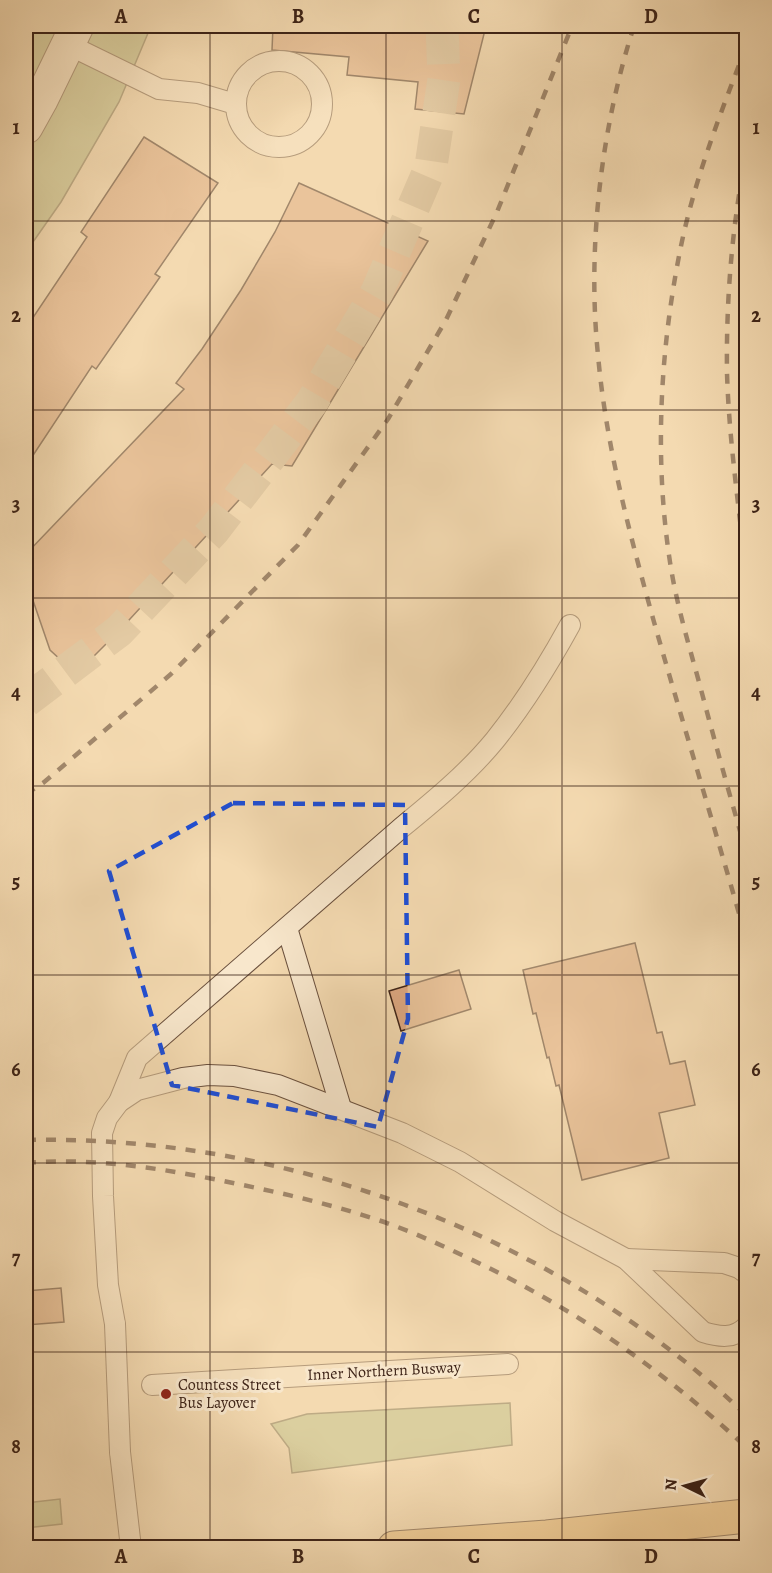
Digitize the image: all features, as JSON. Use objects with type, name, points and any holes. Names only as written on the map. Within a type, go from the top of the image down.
[{"type":"main road","points":[[394,1548],[547,1537],[747,1516]]},
{"type":"street","points":[[26,127],[73,35]]},
{"type":"lane","points":[[73,35],[159,89],[198,93],[235,104]]},
{"type":"lane","points":[[274,62],[292,63],[306,68],[317,80],[324,105],[320,120],[307,138],[286,147],[264,145],[251,138],[237,119],[235,104],[241,83],[254,67],[274,62]]},
{"type":"lane","points":[[131,1548],[120,1452],[115,1324],[108,1285],[102,1133],[107,1118],[119,1102],[138,1058],[434,802],[494,741],[548,666],[570,625]]},
{"type":"lane","points":[[287,928],[341,1108]]},
{"type":"lane","points":[[119,1102],[137,1090],[183,1078],[208,1075],[256,1079],[278,1085],[402,1133],[460,1162],[555,1221],[626,1259],[704,1332],[717,1336],[731,1336],[747,1327]]},
{"type":"lane","points":[[626,1259],[724,1263],[747,1273]]},
{"type":"lane","name":"Inner Northern Busway","points":[[152,1385],[508,1364]]},
{"type":"highlighted area","points":[[233,803],[405,805],[408,1019],[378,1127],[172,1085],[109,871]]},
{"type":"green space","points":[[26,26],[151,26],[119,102],[61,202],[26,252]]},
{"type":"green space","points":[[510,1403],[512,1445],[292,1473],[289,1448],[271,1424],[307,1414]]},
{"type":"green space","points":[[60,1499],[62,1524],[26,1528],[26,1503]]},
{"type":"building","points":[[273,26],[486,26],[464,114],[415,109],[418,82],[347,75],[349,57],[272,50]]},
{"type":"building","points":[[144,137],[218,183],[155,274],[160,277],[96,369],[92,366],[26,466],[26,328],[87,237],[81,232]]},
{"type":"building","points":[[299,183],[428,241],[292,466],[272,464],[119,631],[76,674],[50,650],[26,580],[26,554],[184,389],[176,383],[202,349],[241,290],[275,232]]},
{"type":"building","points":[[635,943],[657,1033],[662,1032],[670,1064],[685,1061],[695,1105],[659,1113],[669,1158],[582,1180],[559,1085],[556,1086],[549,1057],[547,1058],[536,1013],[533,1014],[523,970]]},
{"type":"building","points":[[459,970],[471,1009],[401,1031],[389,991]]},
{"type":"building","points":[[61,1288],[64,1322],[26,1325],[26,1291]]},
{"type":"tunnel","points":[[26,701],[119,631],[214,530],[312,402],[377,292],[431,166],[444,79],[442,26]]},
{"type":"railway","points":[[26,794],[43,783],[171,674],[298,545],[388,419],[446,320],[497,212],[572,26]]},
{"type":"railway","points":[[634,26],[613,105],[605,147],[596,231],[595,314],[602,389],[613,457],[636,556],[746,938]]},
{"type":"railway","points":[[746,47],[701,170],[681,246],[668,324],[661,443],[665,523],[676,592],[746,852]]},
{"type":"railway","points":[[746,155],[734,236],[727,346],[730,423],[746,573]]},
{"type":"railway","points":[[26,1140],[124,1143],[221,1155],[318,1177],[413,1208],[504,1247],[591,1295],[672,1351],[746,1415]]},
{"type":"railway","points":[[26,1163],[104,1163],[182,1173],[306,1199],[400,1228],[505,1276],[579,1318],[648,1365],[746,1447]]},
{"type":"place","name":"Countess Street Bus Layover","points":[[166,1394]]}]
